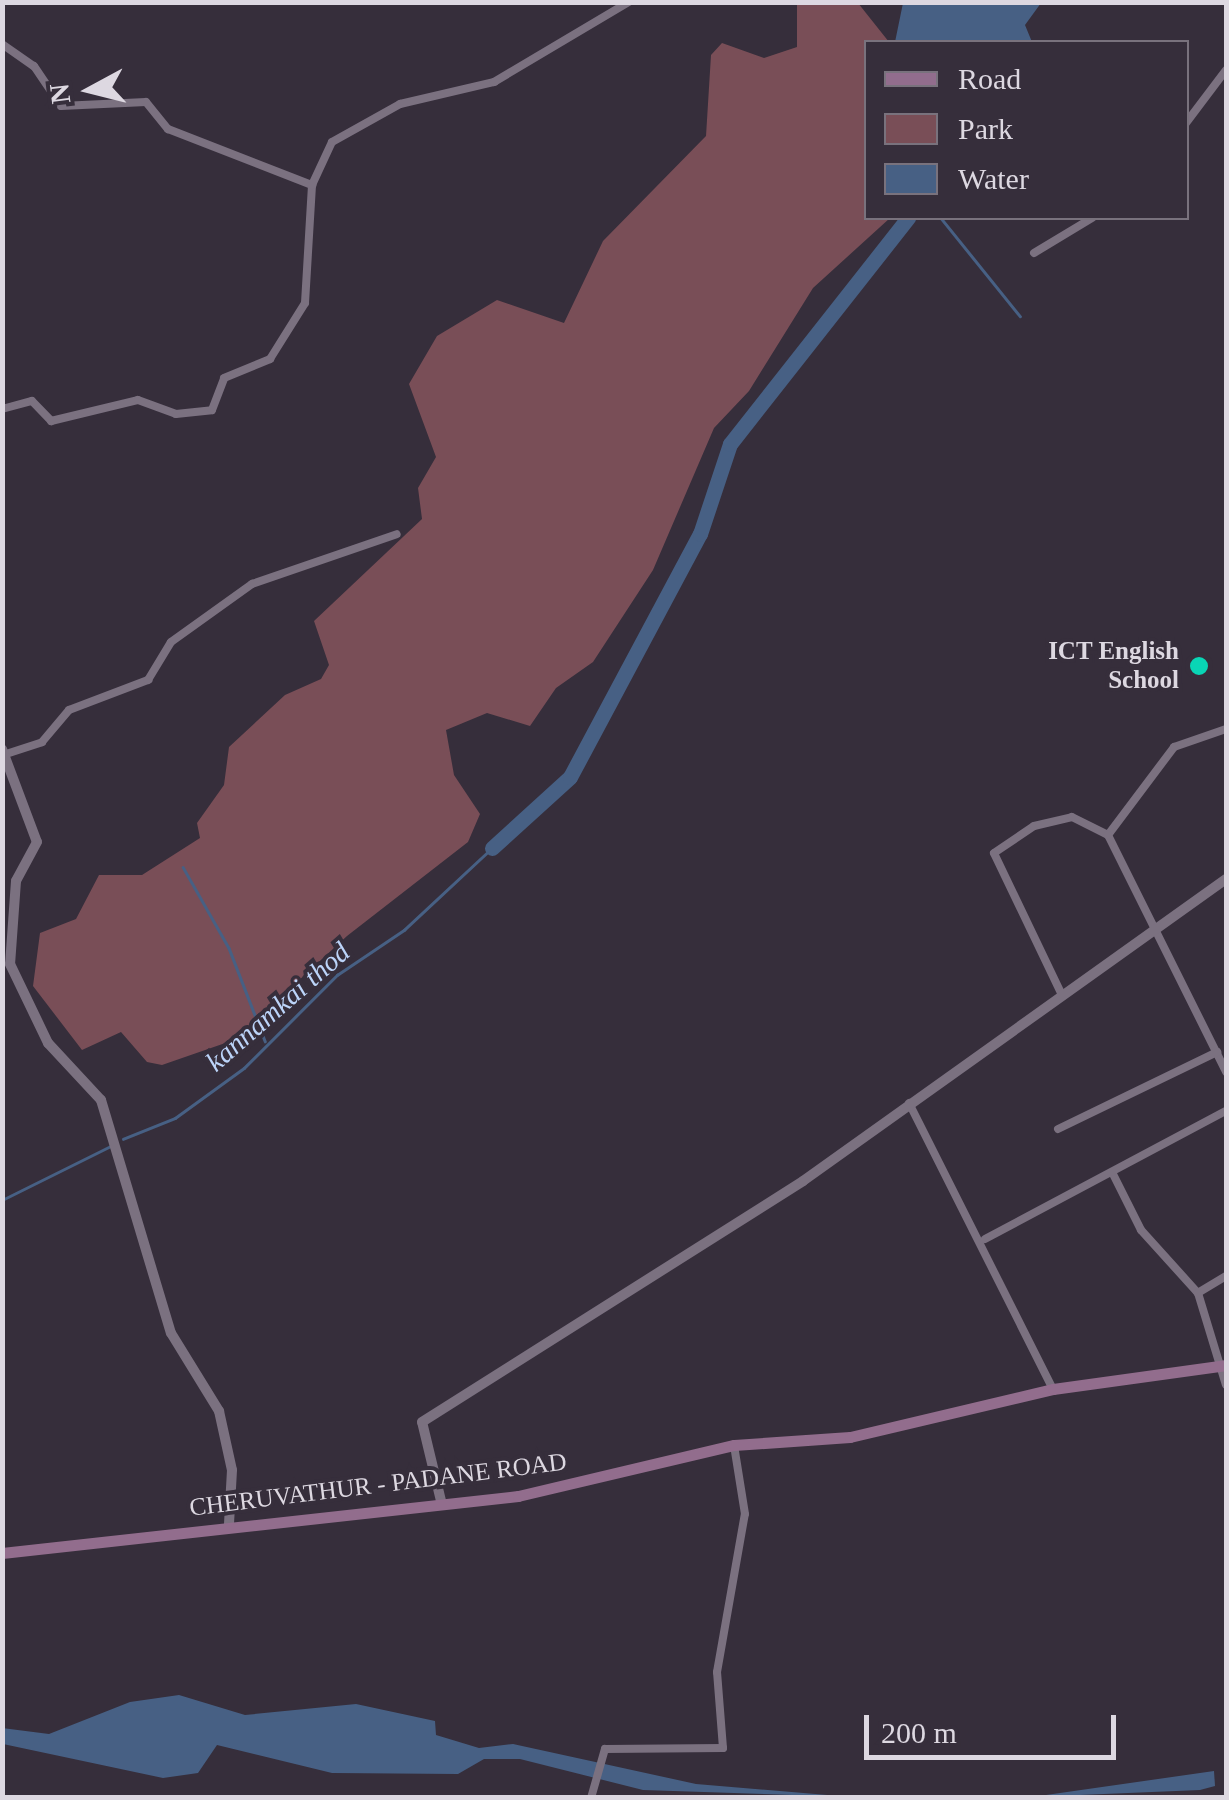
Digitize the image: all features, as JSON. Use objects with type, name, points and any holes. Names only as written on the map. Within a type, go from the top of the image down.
[{"type":"main road","name":"CHERUVATHUR - PADANE ROAD","points":[[2,1553],[229,1524],[442,1505],[585,1483],[734,1445],[880,1432],[1054,1389],[1222,1366]]},
{"type":"street","points":[[2,409],[32,401],[51,422],[138,400],[176,414],[212,410],[224,378],[270,359],[305,303],[312,185],[321,156],[342,136],[400,104],[494,82],[629,2]]},
{"type":"street","points":[[2,44],[34,66],[60,106],[146,102],[168,129],[312,185]]},
{"type":"street","points":[[1189,119],[1226,70]]},
{"type":"street","points":[[1034,254],[1089,220]]},
{"type":"street","points":[[229,1524],[232,1470],[219,1411],[160,1304],[100,1100],[48,1043],[16,982],[16,880],[37,842],[4,751],[42,742],[69,710],[148,680],[171,642],[252,584],[397,534]]},
{"type":"street","points":[[1108,836],[1174,747],[1195,732],[1226,729]]},
{"type":"street","points":[[1061,993],[994,853],[1060,818],[1108,836],[1152,936],[1226,1072]]},
{"type":"street","points":[[442,1505],[422,1422],[764,1206],[1061,993],[1152,936],[1226,879]]},
{"type":"street","points":[[2,916],[15,911]]},
{"type":"street","points":[[1058,1129],[1217,1052]]},
{"type":"street","points":[[909,1103],[985,1239],[1054,1389]]},
{"type":"street","points":[[985,1239],[1226,1110]]},
{"type":"street","points":[[1112,1172],[1141,1230],[1198,1293],[1226,1384]]},
{"type":"street","points":[[1198,1293],[1226,1276]]},
{"type":"street","points":[[591,1798],[596,1757],[605,1749],[723,1748],[716,1672],[745,1514],[734,1445]]},
{"type":"green space","points":[[797,3],[858,3],[887,40],[864,40],[864,220],[888,220],[813,288],[749,391],[714,428],[653,570],[593,662],[556,688],[530,726],[487,713],[446,730],[454,775],[480,814],[468,842],[347,936],[234,1040],[162,1065],[147,1062],[121,1032],[82,1050],[33,986],[40,933],[76,919],[99,875],[142,875],[200,838],[197,823],[224,785],[229,747],[285,695],[321,679],[329,665],[314,621],[422,519],[418,488],[436,457],[409,384],[437,336],[497,300],[564,323],[603,241],[706,136],[711,55],[722,43],[764,58],[797,47]]},
{"type":"water","points":[[903,2],[1041,3],[1025,25],[1031,40],[895,40]]},
{"type":"water","points":[[179,1695],[245,1715],[356,1704],[435,1721],[436,1735],[479,1748],[513,1744],[696,1784],[851,1797],[643,1790],[520,1759],[484,1759],[458,1774],[332,1773],[217,1745],[198,1773],[163,1778],[3,1744],[2,1728],[49,1734],[130,1702]]},
{"type":"water","points":[[1214,1771],[1215,1786],[1200,1790],[1032,1797]]},
{"type":"waterway","points":[[492,848],[570,777],[700,534],[730,444],[906,220]]},
{"type":"waterway","points":[[943,220],[1020,316]]},
{"type":"waterway","name":"kannamkai thod","points":[[123,1139],[175,1118],[244,1068],[337,975],[404,930],[492,848]]},
{"type":"waterway","points":[[183,867],[229,948],[265,1041]]},
{"type":"waterway","name":"kannamkai thod","points":[[2,1200],[111,1146]]},
{"type":"place","name":"ICT English School","points":[[1199,666]]}]
